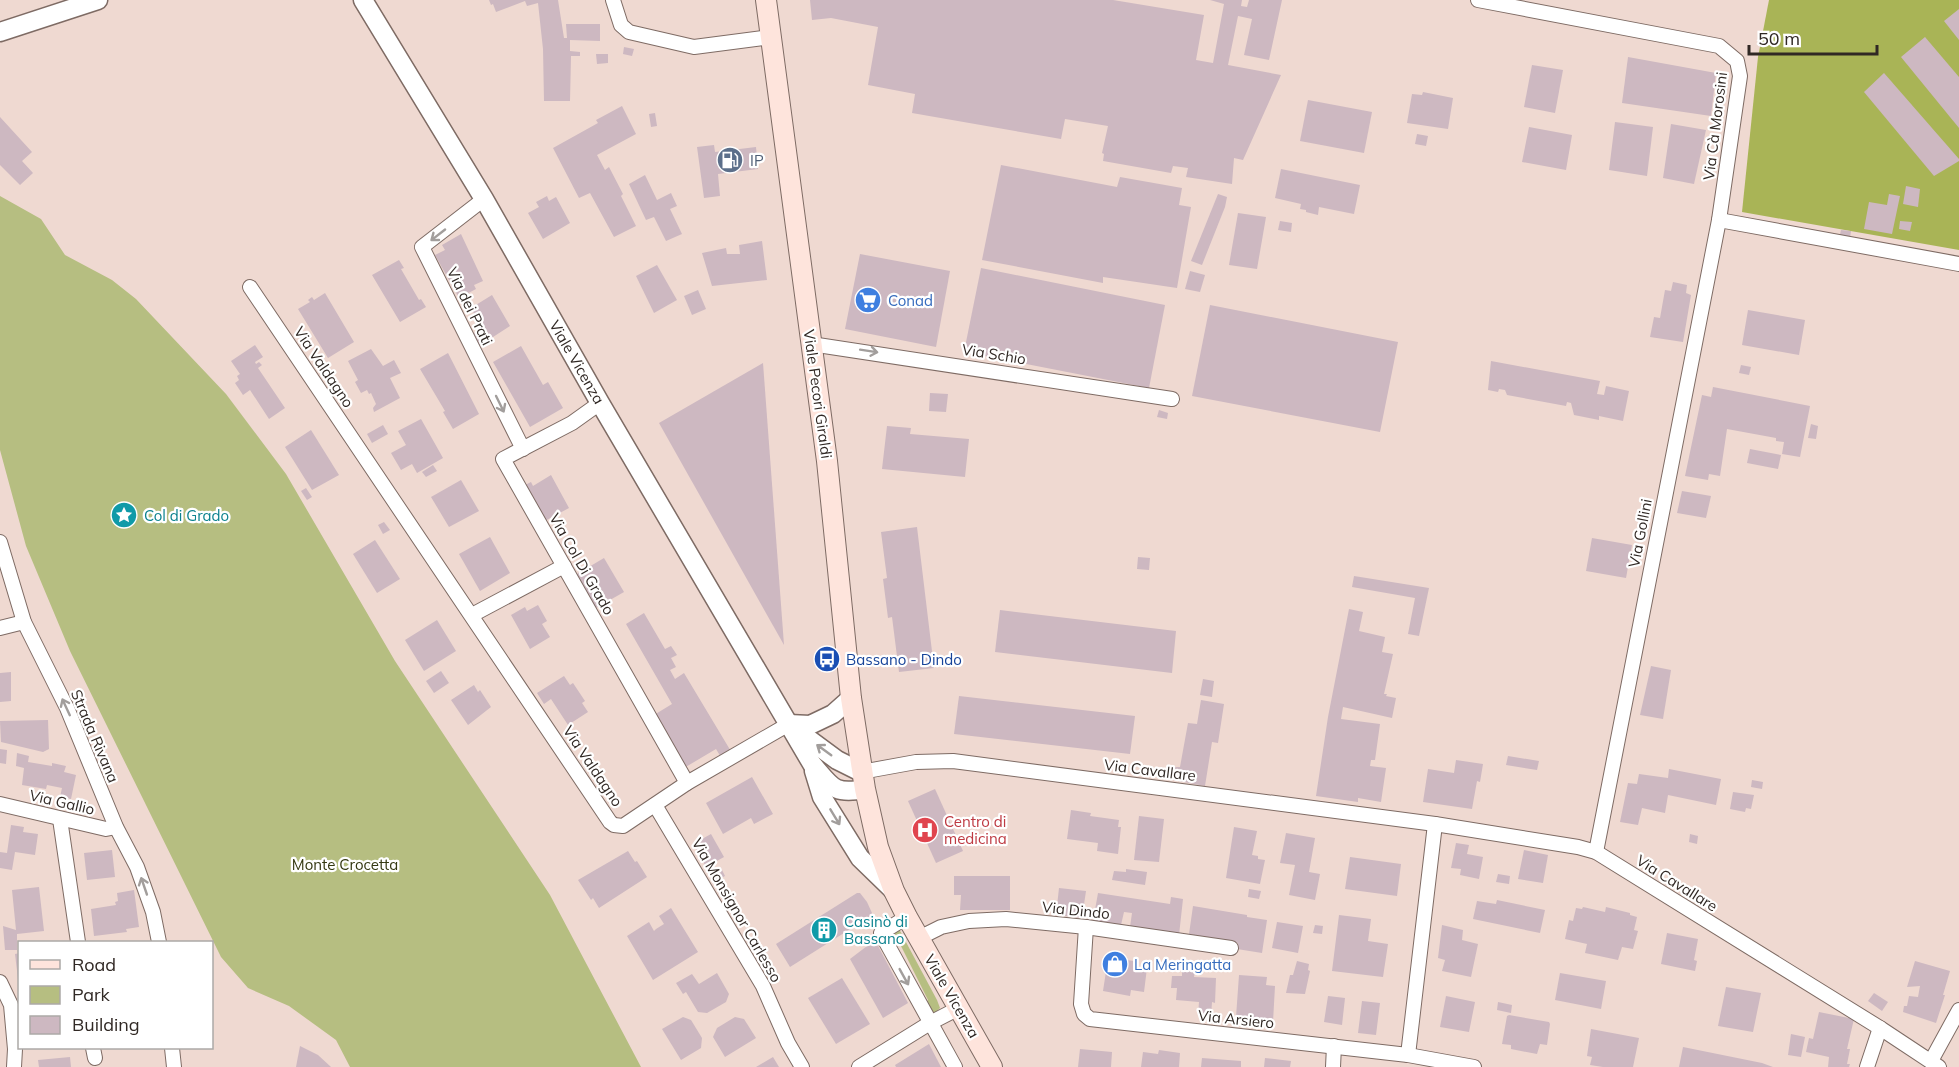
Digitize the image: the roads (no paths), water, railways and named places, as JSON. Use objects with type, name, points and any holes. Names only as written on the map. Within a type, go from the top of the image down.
[{"type":"main road","name":"Viale Pecori Giraldi","points":[[766,0],[827,461],[851,698],[863,781]]},
{"type":"main road","name":"Viale Vicenza","points":[[863,781],[879,847],[894,891],[992,1067]]},
{"type":"street","points":[[0,32],[98,0]]},
{"type":"street","name":"Viale Vicenza","points":[[363,0],[484,199],[600,403],[812,764]]},
{"type":"street","points":[[613,0],[621,25],[629,32],[694,47],[771,37]]},
{"type":"street","name":"Via Cà Morosini","points":[[1478,0],[1719,46],[1737,61],[1740,76],[1719,220]]},
{"type":"street","name":"Via dei Prati","points":[[484,199],[422,247],[523,449]]},
{"type":"street","points":[[1719,220],[1959,264]]},
{"type":"street","name":"Via Gollini","points":[[1596,852],[1719,220]]},
{"type":"street","name":"Via Valdagno","points":[[250,287],[610,822],[623,826],[687,783],[789,724]]},
{"type":"street","name":"Via Schio","points":[[811,344],[1172,399]]},
{"type":"street","name":"Via Col Di Grado","points":[[600,403],[572,423],[503,459],[687,783]]},
{"type":"street","name":"Strada Rivana","points":[[0,542],[24,622],[67,708],[116,827],[137,867],[153,912],[159,941]]},
{"type":"street","points":[[472,615],[564,566]]},
{"type":"street","points":[[0,628],[24,622]]},
{"type":"street","points":[[789,724],[810,725],[833,714],[851,698]]},
{"type":"street","points":[[789,724],[863,781],[847,792],[833,788],[812,764]]},
{"type":"street","name":"Via Cavallare","points":[[863,781],[916,762],[953,761],[1435,824],[1578,847],[1596,852],[1935,1064],[1959,1010]]},
{"type":"street","points":[[812,764],[822,797],[860,858],[894,891]]},
{"type":"street","name":"Via Gallio","points":[[0,804],[106,829],[116,827]]},
{"type":"street","name":"Via Monsignor Carlesso","points":[[655,805],[763,986],[788,1043],[802,1067]]},
{"type":"street","points":[[60,819],[78,941]]},
{"type":"street","points":[[1408,1055],[1435,824]]},
{"type":"street","points":[[907,917],[881,933],[955,1067]]},
{"type":"street","name":"Via Dindo","points":[[919,938],[941,927],[969,921],[1006,919],[1086,927],[1231,948]]},
{"type":"street","name":"Via Arsiero","points":[[1086,927],[1081,1004],[1084,1014],[1090,1019],[1408,1055],[1474,1067]]},
{"type":"street","points":[[0,982],[11,1005],[15,1049],[14,1067]]},
{"type":"street","points":[[859,1067],[930,1023],[959,1008]]},
{"type":"street","points":[[1867,1067],[1880,1028]]},
{"type":"street","points":[[1333,1067],[1334,1046]]},
{"type":"street","points":[[172,1049],[174,1067]]},
{"type":"place","name":"IP","points":[[730,160]]},
{"type":"place","name":"Conad","points":[[868,300]]},
{"type":"place","name":"Col di Grado","points":[[124,515]]},
{"type":"place","name":"Bassano - Dindo","points":[[827,659]]},
{"type":"place","name":"Centro di medicina","points":[[925,830]]},
{"type":"place","name":"Casinò di Bassano","points":[[824,930]]},
{"type":"place","name":"La Meringatta","points":[[1115,964]]},
{"type":"park label","name":"Monte Crocetta","points":[[345,864]]}]
